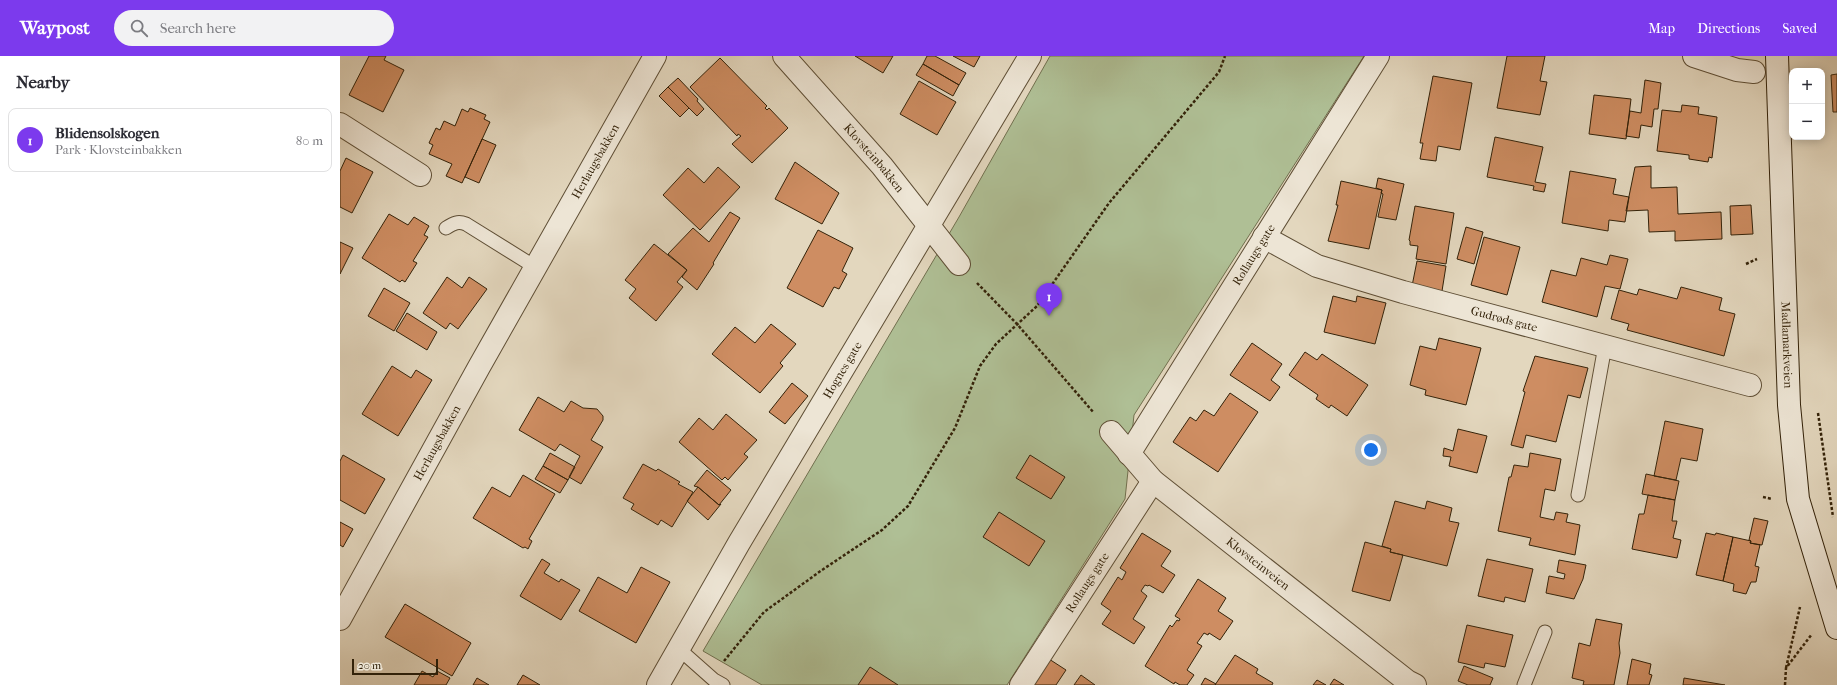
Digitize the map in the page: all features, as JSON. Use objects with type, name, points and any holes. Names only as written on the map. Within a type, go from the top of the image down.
[{"type":"street","name":"Herlaugsbakken","points":[[340,619],[535,267],[655,56]]},
{"type":"street","name":"Klovsteinbakken","points":[[784,56],[882,166],[959,264]]},
{"type":"street","name":"Hognes gate","points":[[658,685],[739,543],[1030,56]]},
{"type":"street","name":"Rollaugs gate","points":[[1129,454],[1378,56]]},
{"type":"street","points":[[1694,56],[1738,70],[1754,72]]},
{"type":"street","name":"Madlamarkveien","points":[[1777,56],[1789,405],[1798,499],[1837,628]]},
{"type":"street","points":[[340,124],[420,175]]},
{"type":"street","name":"Gudrøds gate","points":[[1264,237],[1317,266],[1403,292],[1750,385]]},
{"type":"street","name":"Klovsteinveien","points":[[1111,432],[1153,481],[1409,684]]},
{"type":"street","name":"Rollaugs gate","points":[[1021,685],[1153,481]]},
{"type":"lane","points":[[446,228],[453,223],[460,222],[466,224],[535,267]]},
{"type":"lane","points":[[1578,495],[1605,346]]},
{"type":"lane","points":[[1524,685],[1545,632]]},
{"type":"lane","points":[[679,650],[718,683]]},
{"type":"path","points":[[718,683],[718,669],[764,612],[822,570],[882,530],[908,506],[955,428],[980,366],[996,344],[1037,306],[1109,203],[1219,72],[1225,56]]},
{"type":"path","points":[[1746,264],[1763,256]]},
{"type":"path","points":[[959,264],[1017,324],[1111,432]]},
{"type":"path","points":[[1817,406],[1834,521]]},
{"type":"path","points":[[1785,685],[1786,668],[1800,607]]},
{"type":"path","points":[[1786,668],[1812,634]]},
{"type":"green space","points":[[1050,56],[1364,56],[1134,415],[1125,499],[1007,685],[762,685],[703,651],[959,217]]},
{"type":"building","points":[[369,56],[386,56],[384,60],[404,70],[383,112],[349,95]]},
{"type":"building","points":[[855,56],[893,56],[883,73]]},
{"type":"building","points":[[927,56],[935,56],[966,73],[959,85],[923,64]]},
{"type":"building","points":[[953,56],[980,56],[974,67]]},
{"type":"building","points":[[1507,56],[1545,56],[1540,81],[1547,82],[1540,115],[1497,108]]},
{"type":"building","points":[[720,58],[767,106],[765,108],[767,110],[769,108],[788,128],[752,163],[732,144],[741,136],[738,134],[737,136],[690,87]]},
{"type":"building","points":[[923,64],[959,85],[953,96],[916,75]]},
{"type":"building","points":[[1837,74],[1837,112],[1833,112],[1831,75]]},
{"type":"building","points":[[1433,76],[1472,83],[1460,150],[1438,146],[1436,161],[1420,159],[1423,143],[1420,143]]},
{"type":"building","points":[[678,78],[698,99],[697,101],[704,109],[697,116],[668,87]]},
{"type":"building","points":[[1645,80],[1661,83],[1658,109],[1654,109],[1652,127],[1641,125],[1639,138],[1626,136],[1630,111],[1641,113]]},
{"type":"building","points":[[919,81],[956,102],[937,135],[900,114]]},
{"type":"building","points":[[668,87],[689,108],[680,117],[659,96]]},
{"type":"building","points":[[1594,95],[1631,99],[1626,139],[1589,134]]},
{"type":"building","points":[[1682,105],[1699,107],[1698,114],[1717,117],[1712,158],[1709,157],[1708,162],[1689,159],[1689,155],[1657,151],[1662,110],[1681,112]]},
{"type":"building","points":[[470,108],[486,115],[484,119],[490,122],[462,183],[446,176],[452,164],[429,154],[433,145],[429,143],[436,128],[440,130],[444,121],[455,126],[462,109],[468,112]]},
{"type":"building","points":[[1495,137],[1543,147],[1535,182],[1546,184],[1544,192],[1533,190],[1534,186],[1487,177]]},
{"type":"building","points":[[482,139],[496,145],[479,183],[465,177]]},
{"type":"building","points":[[346,158],[373,172],[352,213],[340,207],[340,171]]},
{"type":"building","points":[[795,162],[839,193],[822,224],[775,199]]},
{"type":"building","points":[[1651,166],[1651,188],[1677,187],[1678,214],[1721,212],[1722,239],[1675,241],[1675,231],[1649,232],[1648,210],[1626,211],[1635,167]]},
{"type":"building","points":[[718,167],[740,187],[700,230],[663,195],[688,168],[704,183]]},
{"type":"building","points":[[1570,171],[1616,179],[1613,194],[1629,197],[1625,222],[1609,220],[1608,231],[1562,223]]},
{"type":"building","points":[[1378,178],[1404,184],[1396,220],[1378,217],[1383,194],[1381,193],[1382,190],[1376,188]]},
{"type":"building","points":[[1341,181],[1382,190],[1369,249],[1328,241],[1338,205],[1336,205]]},
{"type":"building","points":[[1751,205],[1753,234],[1731,235],[1730,206]]},
{"type":"building","points":[[1415,206],[1454,213],[1446,264],[1416,259],[1418,246],[1410,245],[1409,240]]},
{"type":"building","points":[[730,212],[740,218],[713,263],[714,264],[697,290],[682,277],[687,270],[668,254],[693,228],[709,242]]},
{"type":"building","points":[[389,214],[408,225],[414,217],[429,226],[424,235],[428,237],[413,261],[417,263],[405,282],[402,280],[400,282],[362,258]]},
{"type":"building","points":[[1466,227],[1483,232],[1474,264],[1457,259]]},
{"type":"building","points":[[818,230],[853,248],[842,271],[847,274],[839,289],[834,287],[823,307],[787,288]]},
{"type":"building","points":[[1484,237],[1520,247],[1507,295],[1471,285]]},
{"type":"building","points":[[340,242],[353,248],[340,274]]},
{"type":"building","points":[[654,244],[687,270],[677,282],[683,287],[656,321],[629,298],[636,289],[625,280]]},
{"type":"building","points":[[1610,255],[1628,259],[1620,289],[1605,286],[1597,317],[1542,302],[1551,270],[1576,276],[1581,258],[1607,265]]},
{"type":"building","points":[[1417,261],[1446,266],[1442,291],[1412,286]]},
{"type":"building","points":[[447,277],[462,288],[469,277],[487,289],[458,329],[450,323],[446,329],[423,313]]},
{"type":"building","points":[[1681,287],[1722,298],[1719,310],[1735,314],[1724,356],[1627,330],[1629,324],[1611,319],[1619,290],[1637,295],[1639,289],[1677,299]]},
{"type":"building","points":[[384,288],[410,303],[394,331],[368,316]]},
{"type":"building","points":[[1333,296],[1356,302],[1357,296],[1386,303],[1375,344],[1324,332]]},
{"type":"building","points":[[407,313],[437,332],[427,350],[396,331]]},
{"type":"building","points":[[771,324],[796,344],[780,363],[783,366],[760,393],[712,354],[735,327],[755,343]]},
{"type":"building","points":[[1439,338],[1481,348],[1466,405],[1425,395],[1426,390],[1410,385],[1420,346],[1436,350]]},
{"type":"building","points":[[1252,343],[1282,364],[1271,380],[1280,387],[1270,401],[1230,375]]},
{"type":"building","points":[[1305,352],[1317,360],[1322,354],[1368,385],[1347,416],[1331,405],[1329,408],[1316,399],[1318,395],[1289,375]]},
{"type":"building","points":[[1535,356],[1588,368],[1580,398],[1568,395],[1556,442],[1526,435],[1523,448],[1511,445],[1525,392],[1523,391]]},
{"type":"building","points":[[392,366],[411,378],[416,370],[432,380],[398,436],[362,414]]},
{"type":"building","points":[[792,383],[808,396],[785,424],[769,412]]},
{"type":"building","points":[[1230,393],[1258,412],[1218,472],[1173,442],[1190,417],[1196,421],[1204,410],[1214,416]]},
{"type":"building","points":[[538,397],[564,412],[571,401],[583,408],[597,409],[603,416],[603,420],[591,440],[603,447],[581,484],[569,477],[580,456],[560,444],[555,451],[519,430]]},
{"type":"building","points":[[726,414],[757,440],[744,454],[748,457],[728,480],[725,477],[722,480],[679,442],[699,418],[713,430]]},
{"type":"building","points":[[1665,421],[1703,429],[1697,461],[1681,458],[1676,480],[1654,476]]},
{"type":"building","points":[[1458,429],[1487,436],[1477,473],[1449,466],[1451,457],[1443,456],[1444,448],[1453,451]]},
{"type":"building","points":[[550,453],[575,467],[568,480],[543,466]]},
{"type":"building","points":[[1530,453],[1561,459],[1555,491],[1545,489],[1540,517],[1554,520],[1556,512],[1568,514],[1566,522],[1580,525],[1575,555],[1529,545],[1531,538],[1498,531],[1509,477],[1511,477],[1514,465],[1528,467]]},
{"type":"building","points":[[343,455],[385,479],[365,514],[340,500],[340,461]]},
{"type":"building","points":[[1030,455],[1065,477],[1051,499],[1016,478]]},
{"type":"building","points":[[643,464],[656,471],[658,469],[680,482],[678,484],[693,492],[672,527],[661,520],[658,525],[631,509],[634,504],[623,498]]},
{"type":"building","points":[[543,466],[568,480],[560,493],[535,479]]},
{"type":"building","points":[[707,470],[731,490],[719,505],[698,487],[694,486]]},
{"type":"building","points":[[1646,474],[1679,481],[1675,500],[1642,494]]},
{"type":"building","points":[[523,475],[555,494],[529,539],[532,541],[528,549],[525,547],[523,548],[473,518],[492,487],[510,497]]},
{"type":"building","points":[[698,487],[719,505],[721,504],[708,520],[687,501]]},
{"type":"building","points":[[1648,495],[1675,500],[1672,521],[1677,521],[1673,538],[1681,540],[1677,558],[1632,549],[1639,514],[1644,514]]},
{"type":"building","points":[[1395,501],[1425,509],[1427,501],[1452,508],[1449,521],[1459,523],[1447,566],[1390,552],[1391,549],[1382,546]]},
{"type":"building","points":[[999,512],[1045,541],[1029,566],[983,537]]},
{"type":"building","points":[[1754,518],[1768,521],[1762,545],[1750,543],[1751,541],[1749,540]]},
{"type":"building","points":[[340,522],[353,529],[343,547],[340,545]]},
{"type":"building","points":[[1142,533],[1171,551],[1161,566],[1175,575],[1163,593],[1149,585],[1145,585],[1141,591],[1147,596],[1133,619],[1145,627],[1134,644],[1102,624],[1111,611],[1101,604],[1118,577],[1122,580],[1126,572],[1120,568]]},
{"type":"building","points":[[1706,533],[1715,535],[1716,533],[1733,537],[1723,581],[1696,575]]},
{"type":"building","points":[[1733,537],[1751,541],[1750,543],[1760,545],[1755,566],[1759,567],[1756,582],[1751,582],[1746,594],[1733,591],[1734,584],[1723,581]]},
{"type":"building","points":[[1365,542],[1391,549],[1390,552],[1403,555],[1390,601],[1352,591]]},
{"type":"building","points":[[542,559],[550,564],[544,573],[559,582],[561,579],[580,590],[561,620],[520,596]]},
{"type":"building","points":[[1487,559],[1533,569],[1525,602],[1505,597],[1504,602],[1478,596]]},
{"type":"building","points":[[1559,560],[1586,565],[1583,579],[1574,599],[1546,593],[1549,576],[1564,579],[1565,574],[1557,572]]},
{"type":"building","points":[[641,567],[670,582],[636,643],[579,611],[598,577],[627,593]]},
{"type":"building","points":[[1198,579],[1226,598],[1218,611],[1233,621],[1220,640],[1209,633],[1208,635],[1204,633],[1197,643],[1202,646],[1187,670],[1194,675],[1187,685],[1180,685],[1175,682],[1174,684],[1145,666],[1170,625],[1172,627],[1177,620],[1179,621],[1180,619],[1175,616]]},
{"type":"building","points":[[405,604],[471,643],[452,676],[385,637]]},
{"type":"building","points":[[1596,619],[1622,624],[1619,643],[1620,653],[1614,685],[1583,685],[1584,681],[1572,678],[1579,643],[1590,646]]},
{"type":"building","points":[[1467,625],[1513,635],[1505,667],[1485,663],[1484,668],[1458,662]]},
{"type":"building","points":[[1235,655],[1258,669],[1256,673],[1273,683],[1272,685],[1215,685]]},
{"type":"building","points":[[1049,659],[1066,670],[1056,685],[1033,685]]},
{"type":"building","points":[[1632,659],[1651,664],[1649,674],[1652,675],[1649,685],[1627,685]]},
{"type":"building","points":[[1464,666],[1493,678],[1490,685],[1468,685],[1458,681]]},
{"type":"building","points":[[870,667],[898,685],[858,685]]},
{"type":"building","points":[[422,671],[433,677],[437,671],[450,678],[446,685],[414,685]]},
{"type":"building","points":[[523,675],[540,685],[517,685]]},
{"type":"building","points":[[1081,675],[1095,685],[1074,685]]},
{"type":"building","points":[[477,678],[489,685],[473,685]]},
{"type":"building","points":[[1205,678],[1216,684],[1201,685]]},
{"type":"building","points":[[1684,678],[1725,685],[1683,685]]},
{"type":"building","points":[[1334,679],[1344,685],[1330,685]]},
{"type":"building","points":[[1317,680],[1326,685],[1313,685]]},
{"type":"place","name":"Blidensolskogen","points":[[1049,316]]}]
